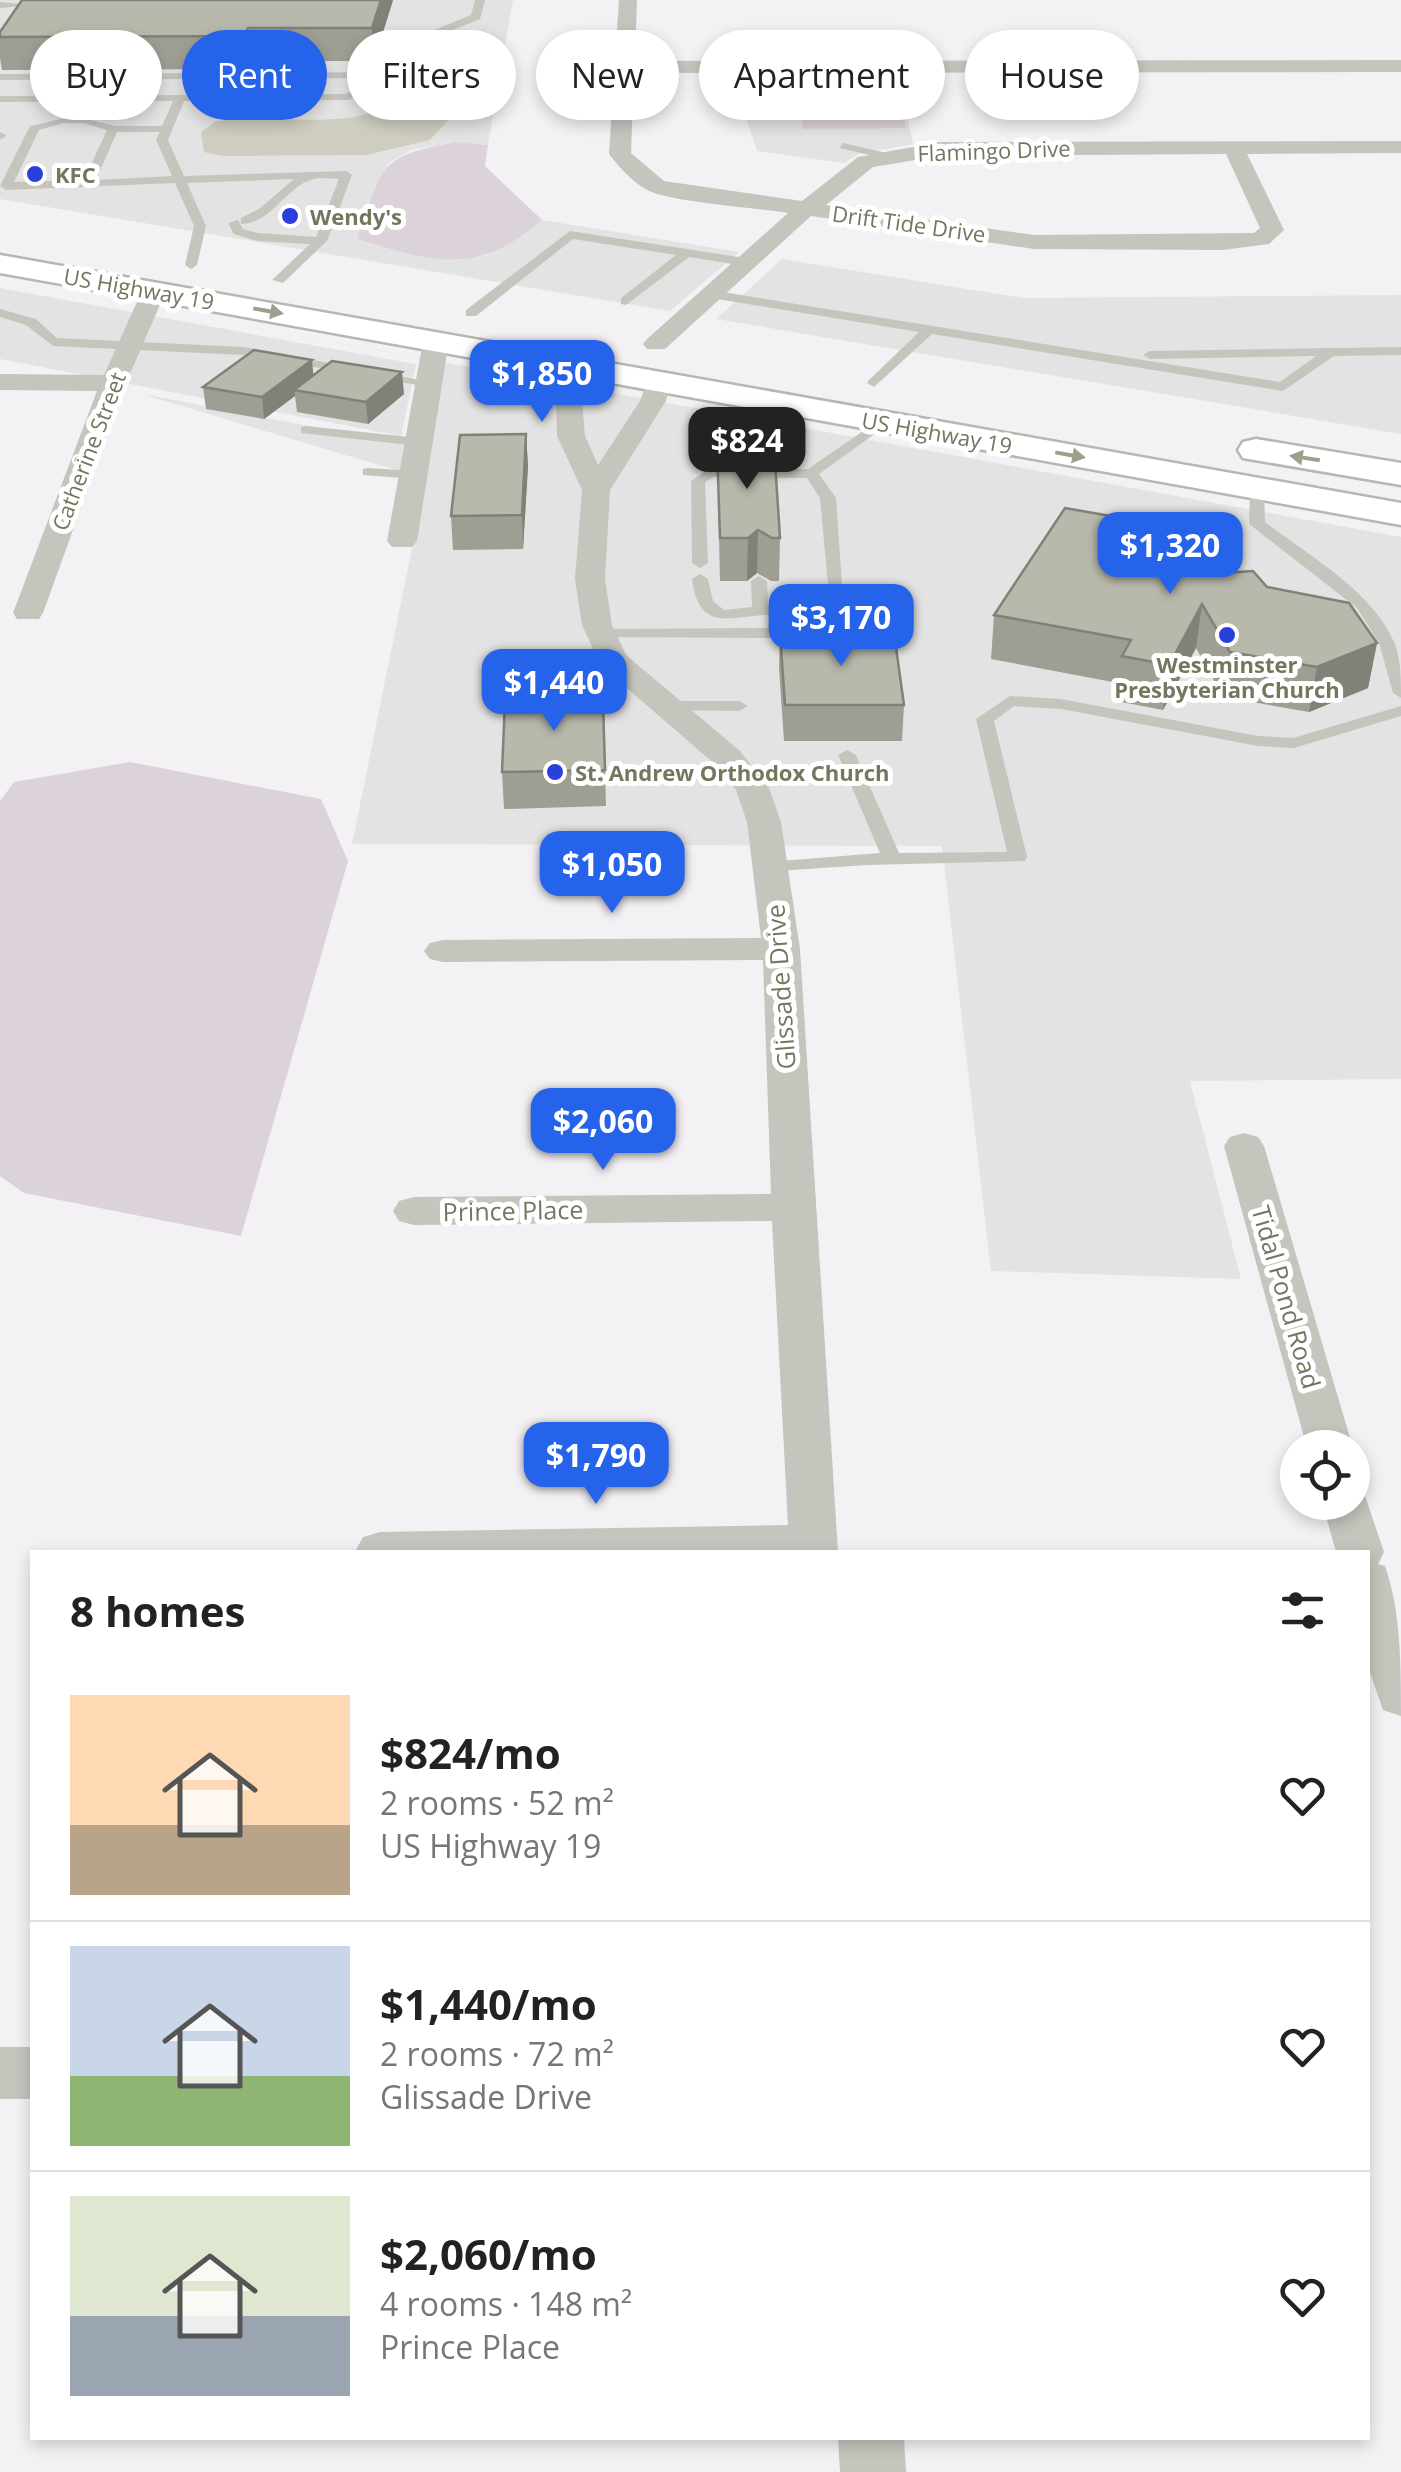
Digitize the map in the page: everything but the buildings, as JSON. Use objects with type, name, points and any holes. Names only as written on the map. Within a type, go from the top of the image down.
[{"type":"highway","name":"US Highway 19","points":[[0,232],[95,248]]},
{"type":"highway","points":[[2,262],[136,275],[160,274],[190,265]]},
{"type":"highway","name":"US Highway 19","points":[[2,262],[153,275],[436,341],[1401,514]]},
{"type":"highway","name":"US Highway 19","points":[[153,275],[190,265],[322,287]]},
{"type":"highway","points":[[434,306],[510,319]]},
{"type":"highway","points":[[622,338],[692,350]]},
{"type":"highway","points":[[592,369],[631,363],[699,366],[934,406],[1065,421]]},
{"type":"highway","name":"US Highway 19","points":[[838,376],[916,390]]},
{"type":"highway","points":[[1233,446],[1401,474]]},
{"type":"street","name":"Drift Tide Drive","points":[[627,30],[628,0]]},
{"type":"street","points":[[679,67],[1401,66]]},
{"type":"street","name":"Drift Tide Drive","points":[[622,120],[620,154],[634,171],[658,187],[1034,242],[1222,243],[1261,238],[1272,230],[1233,147]]},
{"type":"street","name":"Flamingo Drive","points":[[656,344],[806,208],[866,162],[887,156],[940,148],[1401,147]]},
{"type":"street","name":"Catherine Street","points":[[28,613],[153,275]]},
{"type":"street","points":[[402,541],[436,341]]},
{"type":"street","name":"Glissade Drive","points":[[592,369],[568,400],[571,436],[596,490],[590,579],[601,634],[612,659],[728,758],[752,788],[764,822],[781,948],[792,1207],[814,1548]]},
{"type":"street","points":[[0,382],[113,382]]},
{"type":"street","name":"Glissade Drive","points":[[596,490],[653,402],[658,382]]},
{"type":"street","points":[[443,951],[781,948]]},
{"type":"street","name":"Tidal Pond Road","points":[[1244,1146],[1325,1430]]},
{"type":"street","name":"Prince Place","points":[[414,1210],[792,1207]]},
{"type":"street","points":[[1351,1520],[1359,1550]]},
{"type":"street","points":[[380,1550],[814,1548]]},
{"type":"street","points":[[1370,1586],[1401,1696]]},
{"type":"street","points":[[0,2073],[30,2073]]},
{"type":"street","points":[[871,2440],[873,2472]]},
{"type":"lane","points":[[445,30],[476,18],[480,0]]},
{"type":"lane","points":[[0,5],[28,2]]},
{"type":"lane","points":[[16,20],[28,2]]},
{"type":"lane","points":[[0,76],[347,75]]},
{"type":"lane","points":[[0,99],[347,96]]},
{"type":"lane","points":[[180,99],[162,140],[200,226],[190,265]]},
{"type":"lane","points":[[166,129],[113,130],[96,120],[51,121],[34,128],[6,186],[346,176],[320,241],[278,280]]},
{"type":"lane","points":[[88,185],[113,130]]},
{"type":"lane","points":[[843,146],[887,156]]},
{"type":"lane","points":[[283,176],[240,222],[238,231],[256,237],[320,241]]},
{"type":"lane","points":[[200,226],[263,216],[288,183],[306,178],[330,180],[342,187]]},
{"type":"lane","points":[[471,313],[570,235],[746,262]]},
{"type":"lane","points":[[626,302],[686,253]]},
{"type":"lane","points":[[710,294],[1283,387],[1331,352]]},
{"type":"lane","points":[[0,312],[31,322],[52,342],[244,350],[429,383]]},
{"type":"lane","points":[[874,383],[928,330]]},
{"type":"lane","points":[[1089,356],[1401,352]]},
{"type":"lane","points":[[838,610],[760,610],[746,615],[710,611],[701,600],[698,481],[714,470],[811,473],[882,422]]},
{"type":"lane","points":[[306,430],[419,442]]},
{"type":"lane","points":[[368,472],[414,475]]},
{"type":"lane","points":[[811,473],[828,498],[838,610]]},
{"type":"lane","points":[[753,488],[766,474]]},
{"type":"lane","points":[[1257,488],[1257,524],[1363,606],[1387,642],[1401,693]]},
{"type":"lane","points":[[758,582],[760,610]]},
{"type":"lane","points":[[601,634],[774,632],[838,610]]},
{"type":"lane","points":[[768,868],[892,859],[1018,857],[985,719],[1010,702],[1061,704],[1258,741],[1294,744],[1401,712]]},
{"type":"lane","points":[[667,706],[739,706]]},
{"type":"lane","points":[[847,755],[892,859]]},
{"type":"shaded area","points":[[0,0],[513,0],[508,30],[347,30],[347,120],[492,120],[488,145],[456,142],[411,150],[386,165],[485,256],[542,220],[739,252],[670,311],[0,199]]},
{"type":"shaded area","points":[[448,120],[430,140],[366,155],[222,156],[204,152],[201,132],[217,121]]},
{"type":"shaded area","points":[[747,120],[908,120],[913,144],[859,154],[844,163],[757,151]]},
{"type":"shaded area","points":[[802,120],[904,120],[906,128],[803,129]]},
{"type":"shaded area","points":[[456,142],[488,145],[485,166],[542,220],[496,250],[453,260],[409,254],[357,239],[386,169],[410,153]]},
{"type":"shaded area","points":[[782,259],[1023,298],[1401,295],[1401,434],[716,319]]},
{"type":"shaded area","points":[[0,281],[1401,537],[1401,1079],[1190,1081],[1241,1279],[991,1271],[942,846],[352,844],[426,479],[138,393],[392,442],[417,436],[424,359]]},
{"type":"shaded area","points":[[0,288],[416,364],[401,436],[0,359]]},
{"type":"shaded area","points":[[130,762],[321,799],[348,861],[241,1236],[24,1193],[0,1176],[0,801],[14,782]]},
{"type":"place","name":"KFC","points":[[35,174]]},
{"type":"place","name":"Wendy's","points":[[290,216]]},
{"type":"place","name":"Westminster Presbyterian Church","points":[[1227,635]]},
{"type":"place","name":"St. Andrew Orthodox Church","points":[[555,772]]}]
